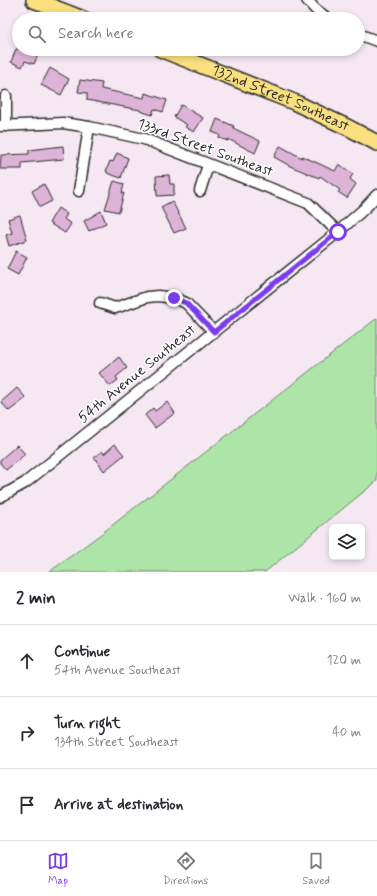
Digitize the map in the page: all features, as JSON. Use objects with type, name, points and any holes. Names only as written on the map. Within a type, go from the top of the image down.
[{"type":"main road","points":[[34,0],[65,12]]},
{"type":"main road","name":"132nd Street Southeast","points":[[178,56],[294,102],[377,143]]},
{"type":"street","points":[[307,0],[319,12]]},
{"type":"street","points":[[365,37],[377,41]]},
{"type":"street","points":[[3,126],[6,96]]},
{"type":"street","name":"133rd Street Southeast","points":[[3,126],[63,123],[144,139],[308,203],[338,232]]},
{"type":"street","points":[[79,190],[89,127]]},
{"type":"street","points":[[200,191],[208,165]]},
{"type":"street","name":"54th Avenue Southeast","points":[[0,497],[25,483],[214,332],[338,232],[377,195]]},
{"type":"street","points":[[100,303],[116,308],[147,297],[158,296],[174,298],[186,303],[214,332]]},
{"type":"green space","points":[[377,318],[377,481],[265,572],[49,572],[101,534]]},
{"type":"building","points":[[13,56],[38,56],[34,64],[25,61],[22,67],[11,62]]},
{"type":"building","points":[[50,68],[69,79],[61,95],[41,85]]},
{"type":"building","points":[[80,80],[102,83],[101,89],[144,98],[145,93],[167,100],[163,112],[154,109],[152,115],[140,110],[87,100],[87,93],[78,92]]},
{"type":"building","points":[[181,105],[203,118],[194,132],[185,127],[187,125],[174,117]]},
{"type":"building","points":[[217,119],[234,126],[233,128],[260,141],[255,153],[228,139],[228,141],[219,138],[220,135],[212,132]]},
{"type":"building","points":[[63,146],[64,159],[22,163],[22,169],[0,169],[1,155],[29,154],[29,150]]},
{"type":"building","points":[[280,146],[302,158],[302,156],[335,171],[339,164],[353,174],[350,179],[356,184],[347,198],[338,192],[340,190],[320,176],[319,178],[290,166],[274,157]]},
{"type":"building","points":[[117,153],[128,158],[121,178],[107,173],[106,171],[110,161],[113,162]]},
{"type":"building","points":[[169,175],[170,184],[174,184],[174,195],[157,196],[156,176]]},
{"type":"building","points":[[114,181],[124,184],[122,193],[124,193],[119,212],[105,209]]},
{"type":"building","points":[[44,184],[52,201],[40,207],[32,191]]},
{"type":"building","points":[[172,201],[186,228],[174,233],[161,207]]},
{"type":"building","points":[[58,208],[67,214],[64,219],[71,224],[65,233],[49,223]]},
{"type":"building","points":[[101,211],[106,223],[89,231],[84,221]]},
{"type":"building","points":[[20,215],[27,240],[9,246],[6,235],[12,233],[8,219]]},
{"type":"building","points":[[16,251],[27,257],[18,275],[7,269]]},
{"type":"building","points":[[119,357],[127,368],[116,377],[118,380],[110,386],[99,373]]},
{"type":"building","points":[[17,388],[26,398],[9,411],[1,402]]},
{"type":"building","points":[[167,402],[175,413],[155,428],[145,415],[153,408],[155,411]]},
{"type":"building","points":[[115,444],[124,455],[104,471],[94,457],[102,451],[104,454]]},
{"type":"building","points":[[17,445],[25,454],[6,470],[0,463],[0,460]]},
{"type":"route","points":[[174,298],[186,303],[214,332],[338,232]]}]
